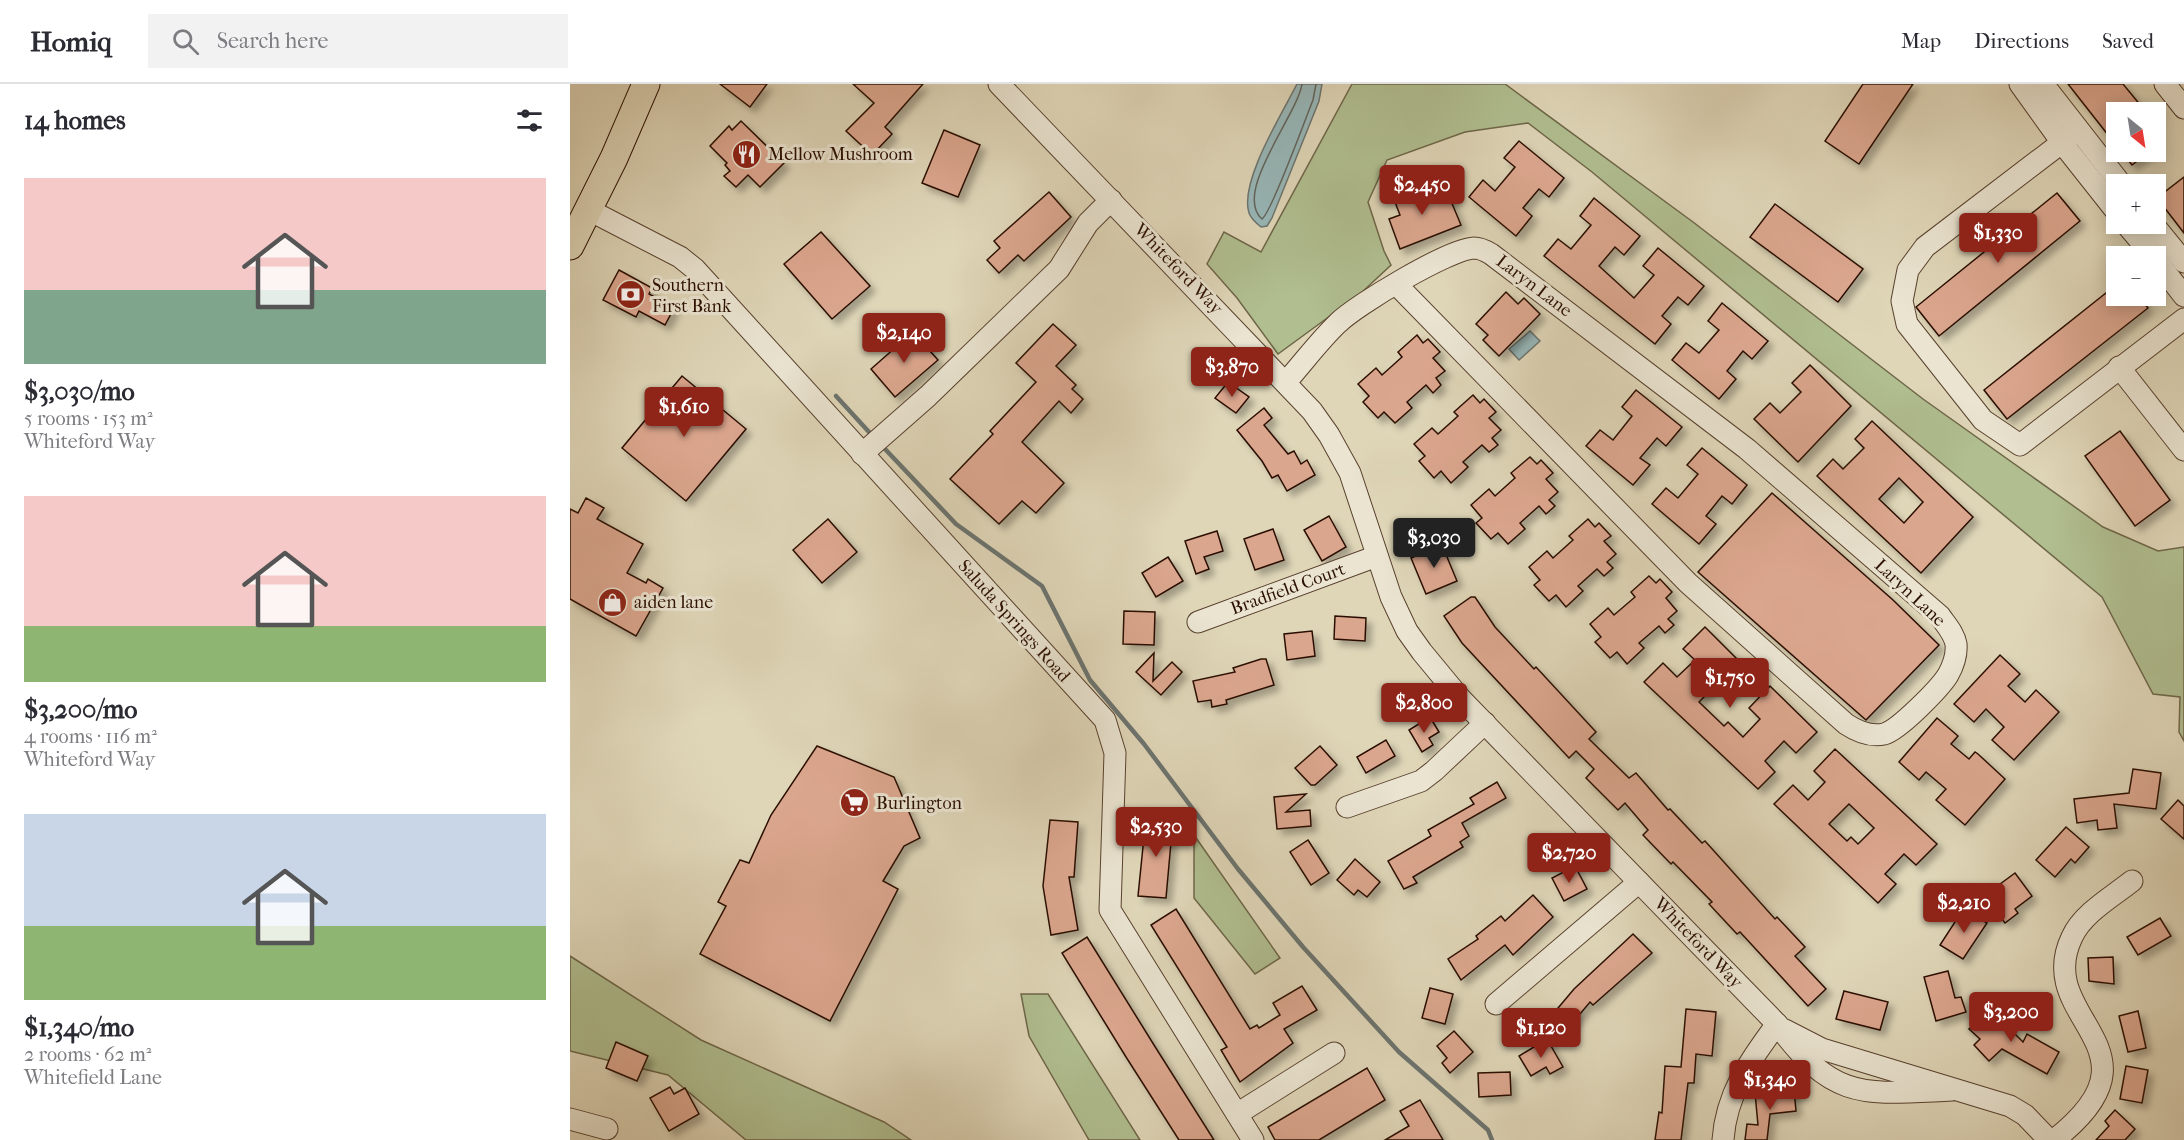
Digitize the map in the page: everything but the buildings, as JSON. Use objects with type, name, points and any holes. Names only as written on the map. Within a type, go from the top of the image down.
[{"type":"main road","points":[[571,241],[589,210],[646,84]]},
{"type":"street","name":"Whiteford Way","points":[[999,84],[1312,411],[1342,457],[1358,492],[1391,597],[1407,631],[1440,676],[1777,1024],[1801,1057],[1837,1083],[1873,1093],[1952,1090]]},
{"type":"street","points":[[2020,84],[2070,137],[2110,174]]},
{"type":"street","points":[[2043,84],[2070,137],[2106,195]]},
{"type":"street","points":[[2165,84],[2184,108]]},
{"type":"street","points":[[2070,137],[1925,247],[1908,270],[1902,301],[1907,324],[1983,420],[2020,445],[2184,319]]},
{"type":"street","points":[[862,454],[928,396],[1059,269],[1088,223],[1111,200]]},
{"type":"street","name":"Saluda Springs Road","points":[[589,210],[680,257],[690,265],[1105,720],[1116,753],[1110,910],[1252,1140]]},
{"type":"street","points":[[2134,234],[2144,246]]},
{"type":"street","points":[[2161,234],[2184,262]]},
{"type":"street","name":"Laryn Lane","points":[[1286,382],[1339,322],[1396,284],[1460,251],[1471,248],[1491,254],[1506,263],[1747,449],[1940,616],[1951,631],[1956,645],[1954,663],[1947,676],[1897,728],[1886,734],[1864,734],[1846,724],[1688,583],[1396,284]]},
{"type":"street","points":[[2166,273],[2184,296]]},
{"type":"street","points":[[2119,367],[2184,450]]},
{"type":"street","name":"Bradfield Court","points":[[1198,622],[1377,556]]},
{"type":"street","points":[[1347,807],[1421,781],[1485,723]]},
{"type":"street","points":[[2054,1140],[2089,1109],[2097,1096],[2101,1079],[2101,1059],[2097,1042],[2076,1008],[2066,986],[2065,960],[2072,937],[2080,925],[2133,881]]},
{"type":"street","points":[[1496,1004],[1638,882]]},
{"type":"street","name":"Whiteford Way","points":[[1777,1024],[1822,1049],[2010,1106],[2025,1115],[2049,1140]]},
{"type":"street","points":[[1723,1140],[1730,1104],[1742,1075],[1777,1024]]},
{"type":"street","points":[[1236,1113],[1334,1053]]},
{"type":"street","points":[[570,1119],[607,1129]]},
{"type":"green space","points":[[1352,84],[1505,84],[1693,222],[1923,399],[2103,527],[2158,551],[2184,547],[2184,741],[2179,732],[2180,697],[2153,694],[2102,597],[1592,172],[1528,123],[1465,132],[1387,160],[1368,202],[1391,265],[1360,294],[1278,354],[1237,298],[1207,264],[1224,232],[1261,252]]},
{"type":"green space","points":[[1194,835],[1280,958],[1255,974],[1194,898]]},
{"type":"green space","points":[[570,956],[701,1040],[884,1122],[911,1140],[746,1140],[668,1075],[570,1051]]},
{"type":"green space","points":[[1021,994],[1048,994],[1140,1140],[1089,1140],[1029,1036]]},
{"type":"water","points":[[1297,84],[1322,84],[1319,101],[1272,218],[1267,226],[1261,227],[1249,213],[1250,184],[1264,147]]},
{"type":"water","points":[[1530,331],[1540,341],[1519,360],[1509,349]]},
{"type":"waterway","points":[[836,396],[869,432]]},
{"type":"waterway","points":[[885,449],[956,524],[1042,586],[1090,680],[1144,744],[1238,869],[1303,947],[1399,1052],[1488,1130],[1492,1140]]},
{"type":"place","name":"Mellow Mushroom","points":[[747,154]]},
{"type":"place","name":"Southern First Bank","points":[[631,295]]},
{"type":"place","name":"aiden lane","points":[[613,602]]},
{"type":"place","name":"Burlington","points":[[855,803]]}]
